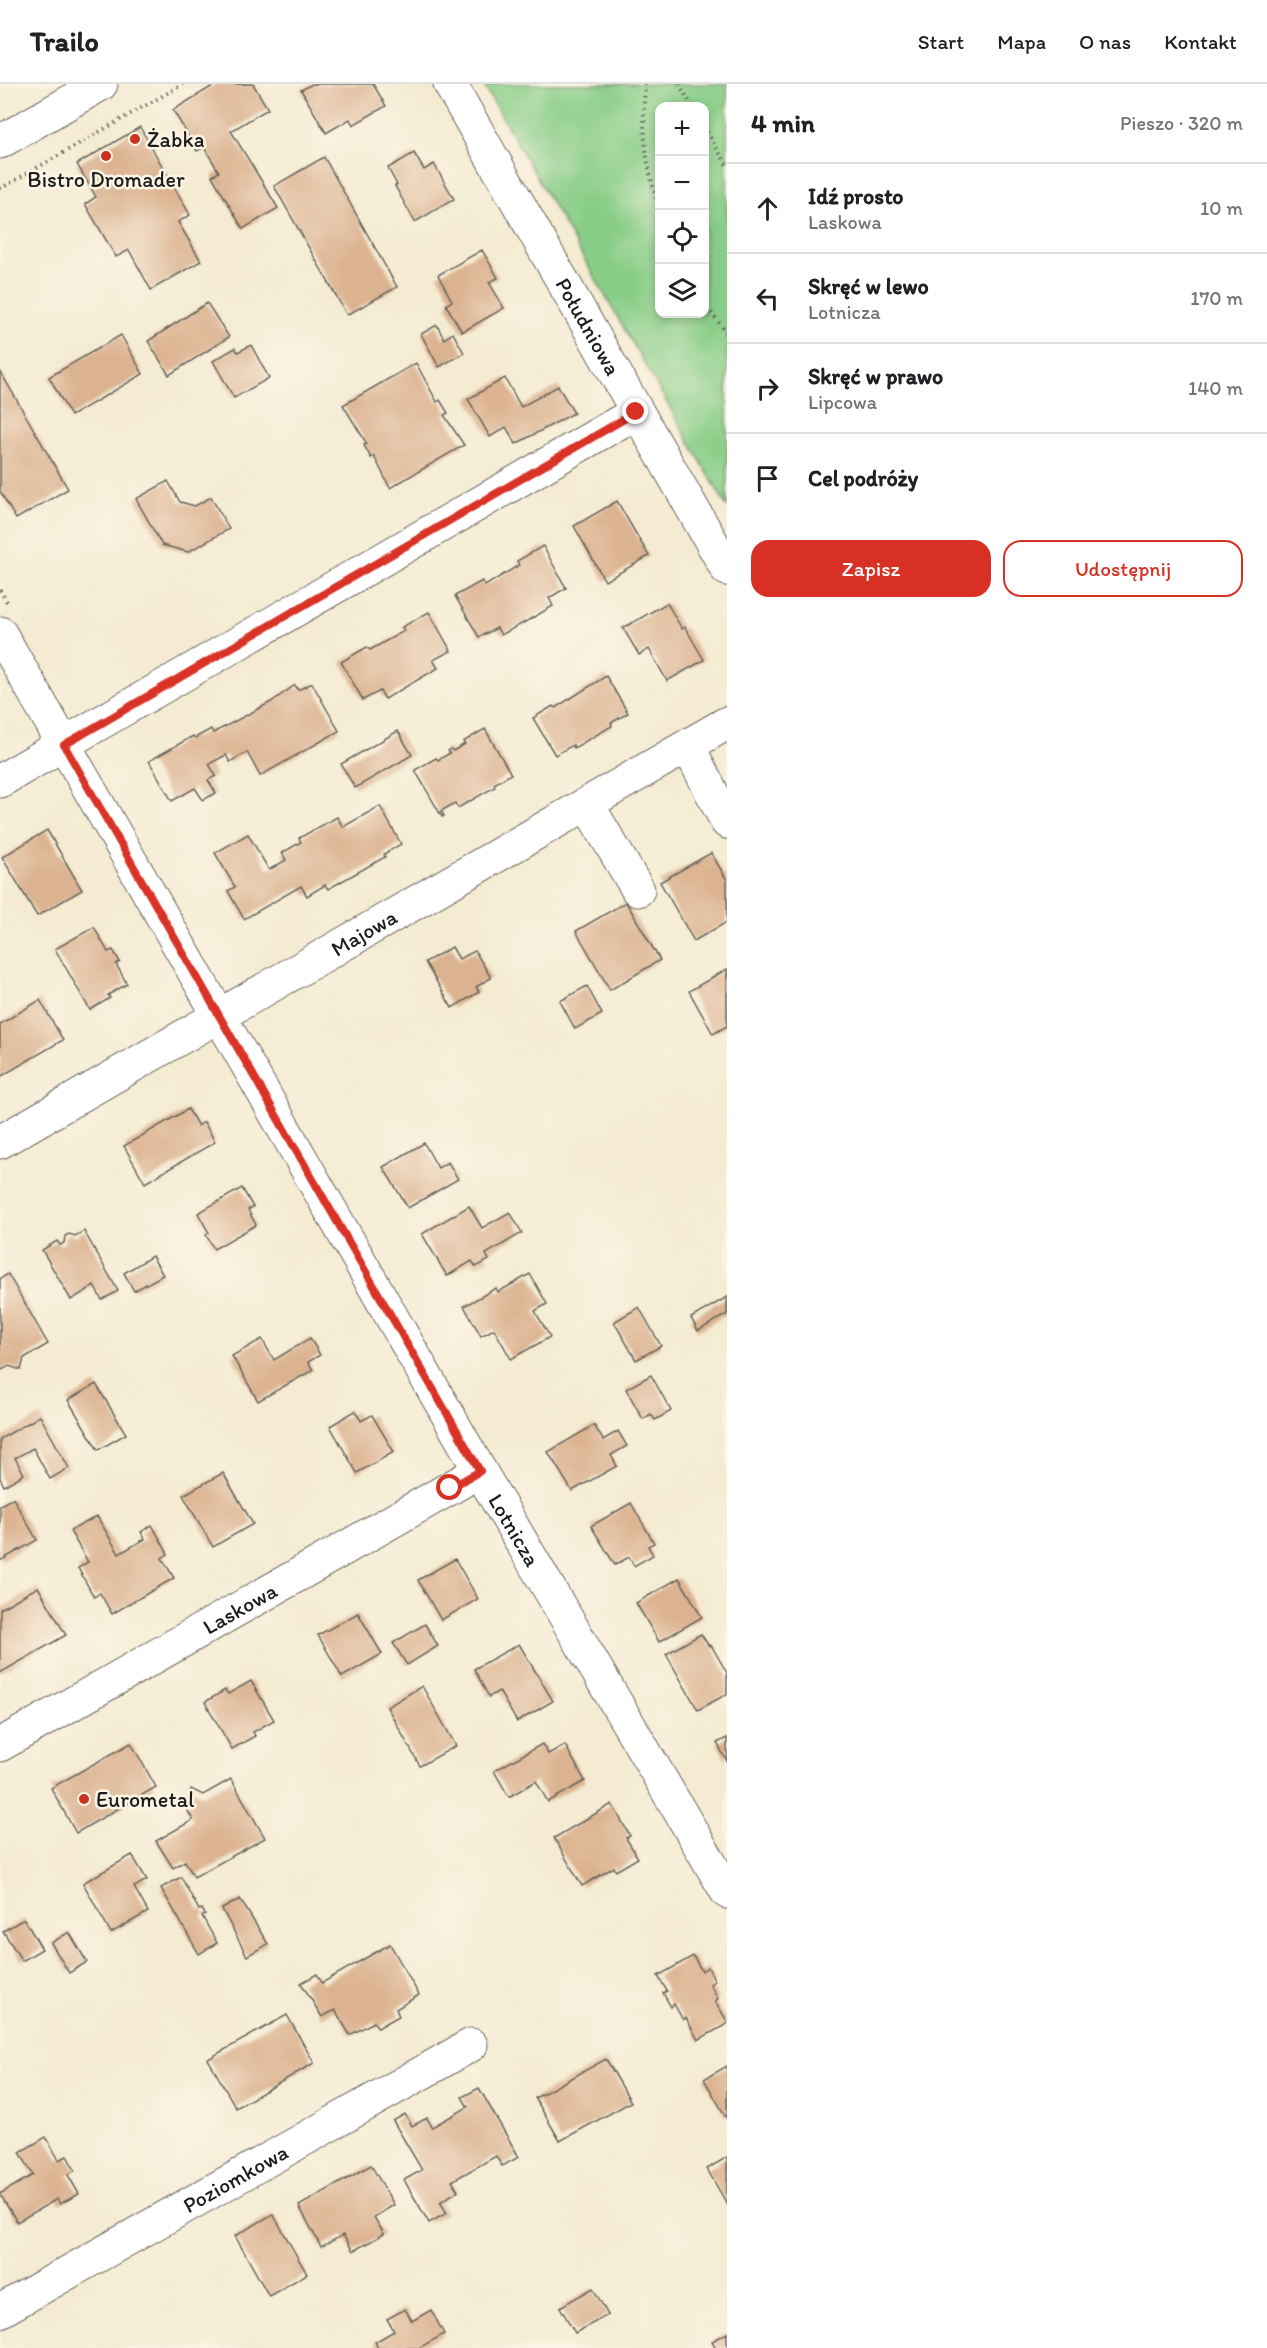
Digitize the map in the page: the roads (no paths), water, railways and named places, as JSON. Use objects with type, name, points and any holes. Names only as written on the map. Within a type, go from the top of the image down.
[{"type":"street","points":[[0,142],[101,84]]},
{"type":"street","name":"Południowa","points":[[450,84],[727,569]]},
{"type":"street","points":[[0,781],[636,412]]},
{"type":"street","name":"Lotnicza","points":[[0,633],[480,1471],[727,1892]]},
{"type":"street","name":"Majowa","points":[[0,1142],[727,723]]},
{"type":"street","points":[[688,746],[727,822]]},
{"type":"street","points":[[587,804],[638,890]]},
{"type":"street","name":"Laskowa","points":[[0,1745],[480,1471]]},
{"type":"street","name":"Poziomkowa","points":[[0,2311],[471,2045]]},
{"type":"place","name":"Żabka","points":[[135,139]]},
{"type":"place","name":"Bistro Dromader","points":[[106,156]]},
{"type":"place","name":"Eurometal","points":[[84,1799]]}]
